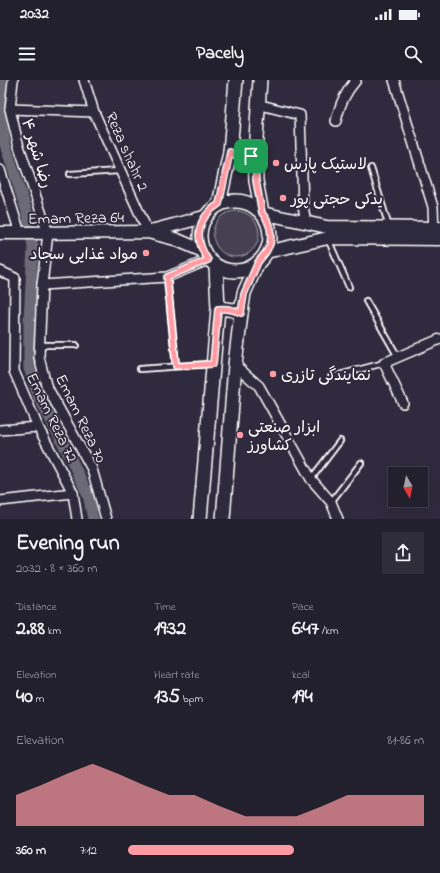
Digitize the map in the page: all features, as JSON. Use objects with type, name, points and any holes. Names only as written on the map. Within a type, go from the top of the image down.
[{"type":"main road","points":[[219,204],[230,152],[236,80]]},
{"type":"main road","points":[[260,80],[255,153],[256,181],[262,213]]},
{"type":"main road","points":[[230,152],[237,158],[247,158],[255,153]]},
{"type":"main road","points":[[200,519],[218,309],[209,259],[199,240],[200,228],[204,217],[210,209],[230,200],[242,201],[253,205],[262,213],[267,220],[270,232],[270,244],[244,294],[235,365],[223,519]]},
{"type":"main road","points":[[262,213],[306,223],[327,233],[437,234]]},
{"type":"main road","points":[[151,233],[204,217]]},
{"type":"main road","points":[[151,233],[175,239],[209,259],[224,270],[233,271],[251,267],[262,257],[327,233],[390,228],[437,234]]},
{"type":"main road","name":"Emam Reza 64","points":[[0,233],[151,233]]},
{"type":"main road","points":[[218,309],[230,308],[241,313]]},
{"type":"street","name":"رضا شهر ۴","points":[[13,80],[10,109],[18,143],[48,233]]},
{"type":"street","name":"Reza shahr 2","points":[[84,80],[94,112],[120,171],[151,233]]},
{"type":"street","points":[[336,121],[346,92],[356,80]]},
{"type":"street","points":[[394,80],[434,207],[437,234]]},
{"type":"street","points":[[258,104],[300,116],[303,206],[306,223]]},
{"type":"street","points":[[10,109],[94,112]]},
{"type":"street","points":[[0,170],[20,233]]},
{"type":"street","name":"Emam Reza 70","points":[[48,233],[42,285],[39,357],[46,385],[92,469],[106,519]]},
{"type":"street","points":[[42,285],[167,277],[209,259]]},
{"type":"street","name":"Emam Reza 72","points":[[0,271],[15,278],[14,371],[38,427],[73,493],[77,519]]},
{"type":"street","points":[[403,403],[384,363],[440,339]]},
{"type":"street","points":[[235,365],[259,386],[311,479],[330,502],[338,519]]},
{"type":"street","points":[[0,430],[38,427]]},
{"type":"street","points":[[0,501],[73,493]]},
{"type":"lane","points":[[371,168],[390,228]]},
{"type":"lane","points":[[70,174],[120,171]]},
{"type":"lane","points":[[327,233],[349,287]]},
{"type":"lane","points":[[167,277],[176,366]]},
{"type":"lane","points":[[366,302],[398,356]]},
{"type":"lane","points":[[40,345],[76,345]]},
{"type":"lane","points":[[331,377],[384,363]]},
{"type":"lane","points":[[140,369],[213,364]]},
{"type":"lane","points":[[311,479],[340,441]]},
{"type":"lane","points":[[330,502],[361,463]]},
{"type":"shaded area","points":[[236,211],[249,215],[255,221],[259,234],[255,247],[249,253],[236,257],[223,253],[217,247],[213,234],[217,221],[223,215]]},
{"type":"waterway","points":[[1,80],[0,109],[5,144],[27,212],[33,247],[29,319],[29,368],[38,395],[88,495],[93,519]]},
{"type":"place","name":"لاستیک پارس","points":[[276,163]]},
{"type":"place","name":"یدکی حجتی پور","points":[[283,198]]},
{"type":"place","name":"مواد غذایی سجاد","points":[[146,253]]},
{"type":"place","name":"نمایندگی تازری","points":[[273,374]]},
{"type":"place","name":"ابزار صنعتی کشاورز","points":[[240,435]]},
{"type":"route","points":[[230,152],[237,158],[247,158],[251,156],[255,153],[256,181],[262,213],[270,228],[270,244],[258,262],[244,294],[241,313],[230,308],[218,309],[213,364],[176,366],[167,277],[208,260],[199,240],[200,228],[204,217],[210,209],[219,204],[230,152]]}]
